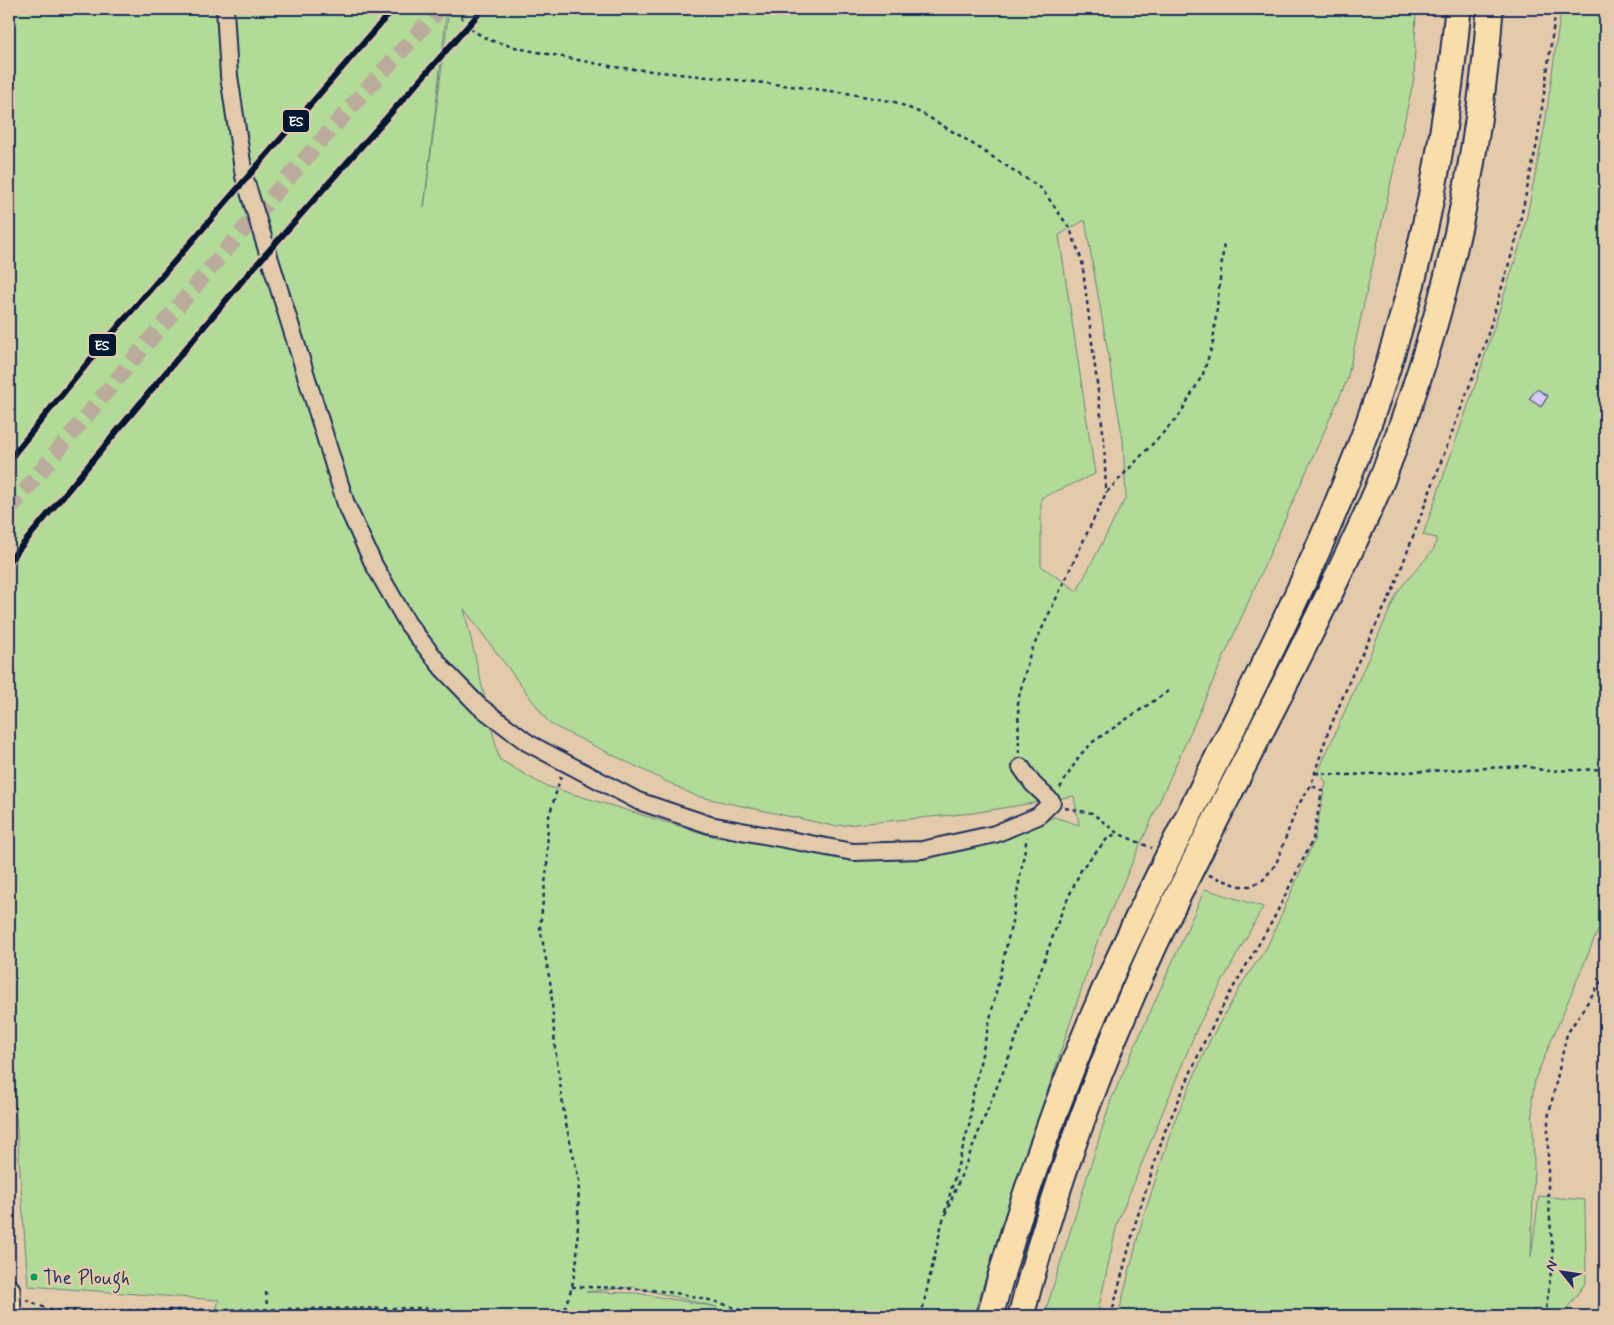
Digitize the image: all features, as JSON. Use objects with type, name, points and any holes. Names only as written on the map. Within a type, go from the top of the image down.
[{"type":"highway","points":[[990,1316],[1035,1169],[1080,1046],[1127,941],[1277,637],[1349,474],[1395,344],[1416,271],[1437,175],[1452,76],[1458,9]]},
{"type":"highway","points":[[1021,1316],[1040,1245],[1074,1141],[1128,1004],[1190,870],[1328,597],[1381,482],[1401,427],[1427,349],[1463,209],[1487,53],[1490,9]]},
{"type":"main road","points":[[9,1291],[10,1316]]},
{"type":"lane","points":[[225,9],[230,76],[244,176],[346,504],[374,564],[408,624],[443,669],[479,706],[528,743],[638,801],[710,825],[853,852],[922,850],[995,834],[1038,816],[1052,802],[1033,784],[1022,767]]},
{"type":"path","points":[[457,9],[467,27],[489,40],[522,49],[614,67],[783,85],[895,102],[931,119],[1019,172],[1042,189],[1070,230],[1082,261],[1104,440],[1106,493]]},
{"type":"path","points":[[1209,875],[1239,886],[1251,886],[1263,880],[1276,864],[1297,808],[1311,785],[1327,735],[1355,668],[1393,590],[1484,347],[1516,240],[1537,143],[1556,9]]},
{"type":"path","points":[[1022,767],[1018,742],[1018,700],[1030,654],[1106,493],[1179,416],[1203,374],[1213,343],[1224,243]]},
{"type":"path","points":[[1156,849],[1117,833],[1092,813],[1069,810],[1052,802],[1080,755],[1094,741],[1170,690]]},
{"type":"path","points":[[9,1291],[53,1311],[424,1308],[500,1314],[560,1316],[572,1287],[577,1258],[578,1180],[565,1120],[555,1047],[551,986],[540,927],[547,867],[548,820],[562,775],[570,765]]},
{"type":"path","points":[[1315,773],[1348,775],[1526,766],[1546,771],[1605,769]]},
{"type":"path","points":[[1111,1316],[1136,1221],[1165,1130],[1205,1040],[1273,920],[1313,839],[1322,791],[1311,785]]},
{"type":"path","points":[[921,1316],[942,1223],[970,1122],[971,1102],[1013,917],[1030,820]]},
{"type":"path","points":[[942,1223],[1082,868],[1107,839],[1117,833]]},
{"type":"path","points":[[1545,1316],[1553,1258],[1548,1194],[1548,1118],[1567,1034],[1600,983],[1605,971]]},
{"type":"path","points":[[572,1287],[634,1288],[731,1305],[753,1316]]},
{"type":"path","points":[[266,1292],[267,1308]]},
{"type":"green space","points":[[9,9],[447,9],[424,208],[449,9],[1416,9],[1414,78],[1347,380],[1097,942],[973,1316],[84,1316],[216,1310],[219,1300],[28,1286],[9,1014]],"holes":[[[1085,220],[1123,440],[1126,497],[1077,591],[1041,566],[1041,498],[1095,474],[1059,235]],[[464,609],[550,724],[696,796],[834,826],[973,813],[1074,796],[1079,825],[1054,817],[979,847],[849,856],[715,837],[543,785],[499,759]],[[634,1287],[717,1307],[636,1293],[586,1292]]]},
{"type":"green space","points":[[1561,9],[1605,9],[1605,914],[1535,1079],[1532,1100],[1534,1165],[1531,1257],[1539,1196],[1585,1200],[1586,1282],[1563,1314],[1534,1309],[1533,1316],[1118,1316],[1141,1225],[1174,1122],[1210,1040],[1243,982],[1267,947],[1314,841],[1326,782],[1318,772],[1398,591],[1434,549],[1437,538],[1423,535],[1478,377],[1523,236],[1545,125]]},
{"type":"green space","points":[[1205,889],[1263,907],[1197,1028],[1117,1224],[1097,1316],[1044,1316],[1111,1100]]},
{"type":"building","points":[[1537,389],[1548,396],[1541,407],[1529,399]]},
{"type":"tunnel","points":[[9,510],[220,256],[440,9]]},
{"type":"transit line","name":"ES","points":[[9,460],[103,344],[393,9]]},
{"type":"transit line","name":"ES","points":[[9,561],[242,281],[483,9]]},
{"type":"place","name":"The Plough","points":[[34,1277]]}]
